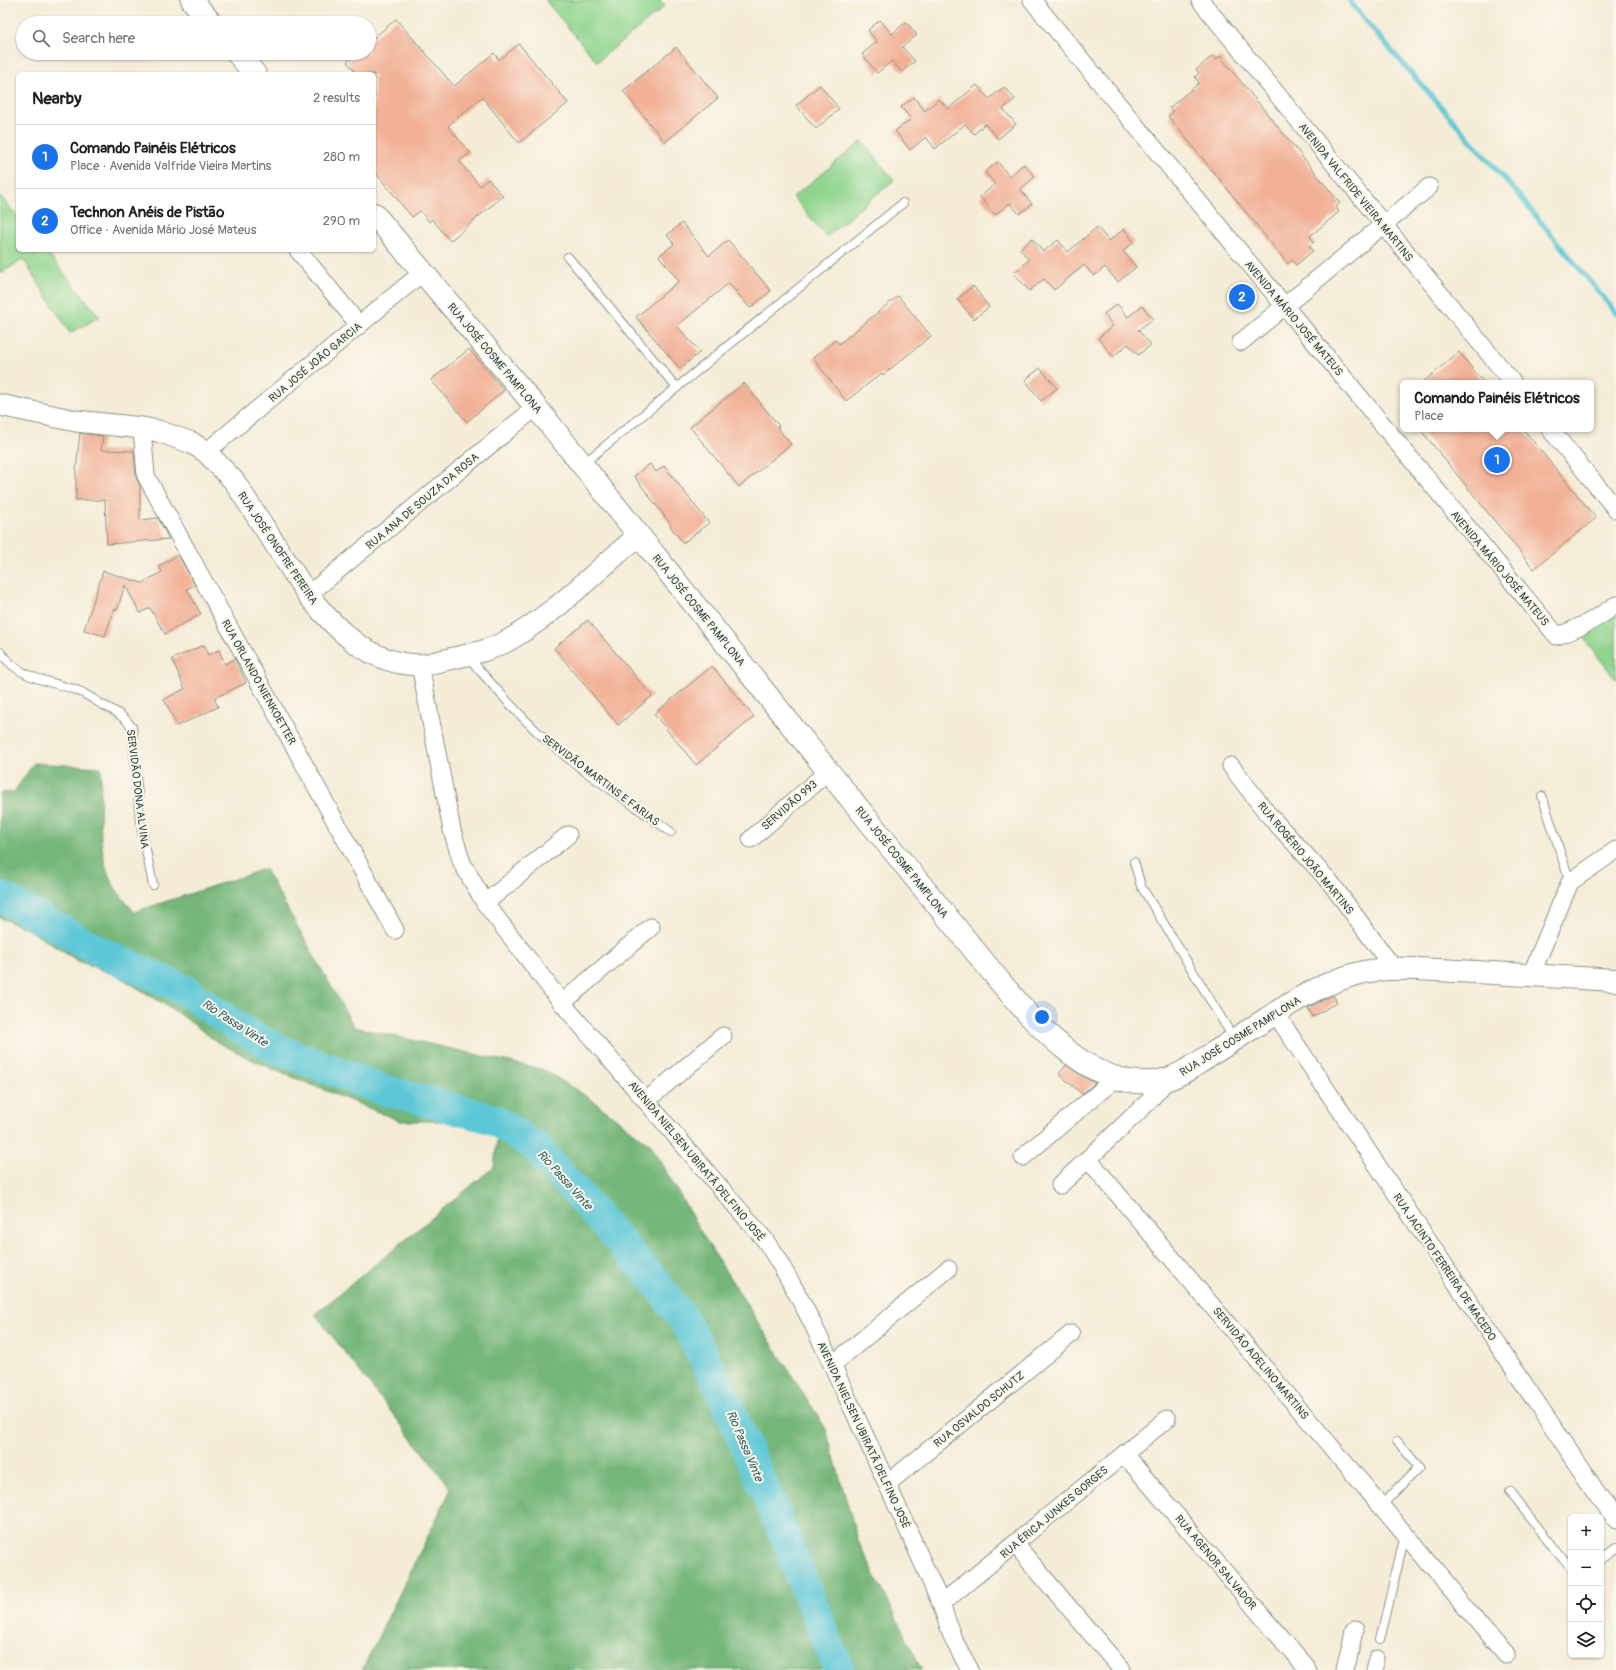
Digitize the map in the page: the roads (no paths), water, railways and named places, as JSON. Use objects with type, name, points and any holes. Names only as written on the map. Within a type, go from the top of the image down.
[{"type":"main road","points":[[192,0],[205,16]]},
{"type":"main road","points":[[243,60],[253,72]]},
{"type":"main road","name":"RUA JOSÉ COSME PAMPLONA","points":[[376,216],[536,407],[828,771],[1017,1003],[1074,1056],[1100,1072],[1116,1078],[1140,1082],[1153,1082],[1168,1079],[1191,1068],[1292,1002],[1336,980],[1366,972],[1394,969],[1616,980]]},
{"type":"street","name":"AVENIDA MÁRIO JOSÉ MATEUS","points":[[1032,0],[1557,636],[1589,623],[1616,605]]},
{"type":"street","name":"AVENIDA VALFRIDE VIEIRA MARTINS","points":[[1200,0],[1511,380]]},
{"type":"street","points":[[1241,342],[1429,187]]},
{"type":"street","points":[[300,252],[359,325]]},
{"type":"street","name":"RUA JOSÉ JOÃO GARCIA","points":[[206,452],[423,272]]},
{"type":"street","name":"RUA JOSÉ ONOFRE PEREIRA","points":[[0,404],[76,422],[142,428],[192,443],[206,452],[234,481],[308,595],[331,621],[347,637],[364,649],[377,657],[392,662],[420,665],[490,649],[506,642],[522,632],[572,594],[639,535]]},
{"type":"street","name":"RUA ANA DE SOUZA DA ROSA","points":[[308,595],[536,407]]},
{"type":"street","name":"RUA ORLANDO NIENKOETTER","points":[[142,428],[146,476],[394,930]]},
{"type":"street","points":[[1552,432],[1616,509]]},
{"type":"street","name":"AVENIDA NIELSEN UBIRATÃ DELFINO JOSÉ","points":[[420,665],[452,830],[462,863],[485,903],[562,1003],[765,1240],[784,1269],[801,1299],[832,1365],[941,1604],[953,1639],[970,1670]]},
{"type":"street","name":"RUA ROGÉRIO JOÃO MARTINS","points":[[1231,766],[1267,813],[1330,882],[1394,969]]},
{"type":"street","name":"SERVIDÃO 993","points":[[751,839],[828,771]]},
{"type":"street","points":[[485,903],[568,835]]},
{"type":"street","points":[[1531,975],[1570,882],[1616,850]]},
{"type":"street","points":[[562,1003],[650,927]]},
{"type":"street","name":"RUA JACINTO FERREIRA DE MACEDO","points":[[1275,1013],[1616,1521]]},
{"type":"street","points":[[646,1101],[723,1036]]},
{"type":"street","points":[[1023,1157],[1116,1078]]},
{"type":"street","points":[[1060,1185],[1147,1103],[1168,1079]]},
{"type":"street","name":"SERVIDÃO ADELINO MARTINS","points":[[1088,1159],[1506,1654]]},
{"type":"street","points":[[832,1365],[948,1270]]},
{"type":"street","name":"RUA OSVALDO SCHUTZ","points":[[887,1484],[1071,1334]]},
{"type":"street","name":"RUA ÉRICA JUNKES GORGES","points":[[941,1604],[1167,1419]]},
{"type":"street","name":"RUA AGENOR SALVADOR","points":[[1124,1454],[1308,1670]]},
{"type":"street","points":[[1015,1544],[1122,1670]]},
{"type":"street","points":[[1345,1670],[1354,1630]]},
{"type":"lane","points":[[582,465],[903,203]]},
{"type":"lane","points":[[568,257],[676,388]]},
{"type":"lane","name":"SERVIDÃO DONA ALVINA","points":[[0,652],[16,668],[26,675],[78,690],[119,713],[132,727],[140,820],[152,885]]},
{"type":"lane","name":"SERVIDÃO MARTINS E FARIAS","points":[[467,655],[512,706],[544,738],[564,755],[671,832]]},
{"type":"lane","points":[[1542,796],[1570,882]]},
{"type":"lane","points":[[1134,862],[1141,886],[1235,1040]]},
{"type":"lane","points":[[1381,1506],[1418,1467],[1397,1441]]},
{"type":"lane","points":[[1509,1491],[1568,1565]]},
{"type":"lane","points":[[1380,1639],[1406,1535]]},
{"type":"lane","points":[[1604,1558],[1616,1549]]},
{"type":"waterway","points":[[1349,0],[1368,24],[1511,186],[1616,313]]},
{"type":"waterway","name":"Rio Passa Vinte","points":[[0,896],[105,954],[183,989],[237,1027],[273,1047],[377,1088],[493,1119],[536,1147],[655,1281],[684,1320],[722,1392],[780,1525],[839,1670]]},
{"type":"place","name":"Technon Anéis de Pistão","points":[[1242,297]]},
{"type":"place","name":"Comando Painéis Elétricos","points":[[1497,460]]}]
